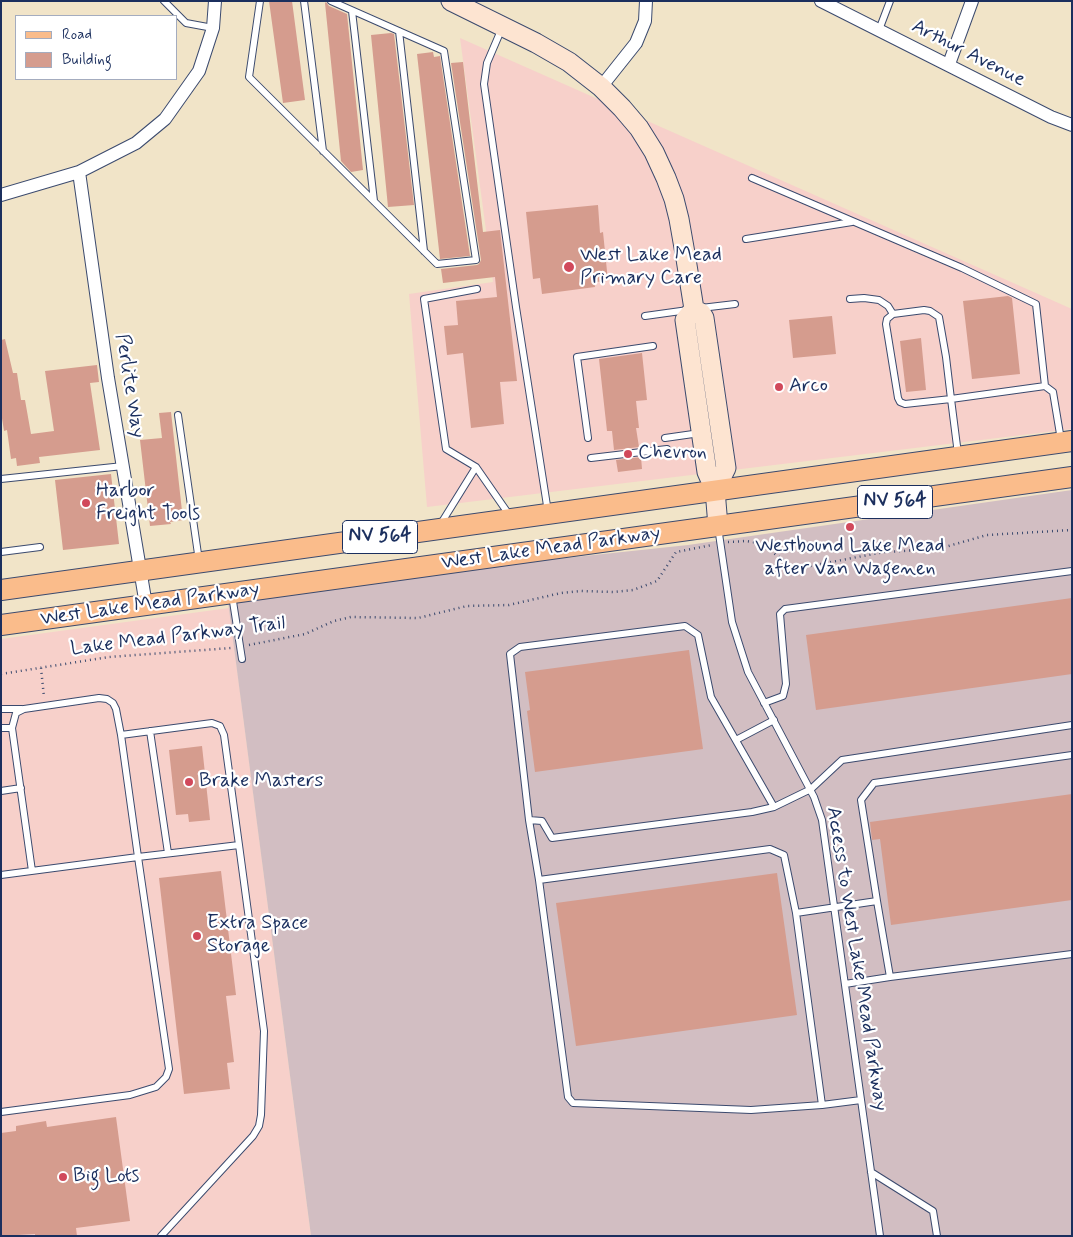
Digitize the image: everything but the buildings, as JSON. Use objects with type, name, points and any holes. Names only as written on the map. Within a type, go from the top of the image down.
[{"type":"main road","points":[[451,1],[536,43],[569,62],[601,87],[622,108],[639,128],[654,152],[666,178],[679,220],[694,309],[685,320],[707,472],[715,490],[719,535]]},
{"type":"main road","points":[[694,309],[701,313],[704,318],[726,468],[715,490]]},
{"type":"main road","name":"West Lake Mead Parkway","points":[[1,590],[1067,442]]},
{"type":"main road","name":"West Lake Mead Parkway","points":[[1,626],[232,593],[719,535],[1072,477]]},
{"type":"street","points":[[1,195],[79,172],[136,143],[165,119],[199,71],[213,28],[216,1]]},
{"type":"street","points":[[601,87],[636,43],[645,21],[646,1]]},
{"type":"street","name":"Arthur Avenue","points":[[821,1],[949,64],[1052,118],[1072,125]]},
{"type":"street","points":[[949,64],[972,1]]},
{"type":"street","name":"Perlite Way","points":[[79,172],[108,378],[146,605]]},
{"type":"lane","points":[[164,1],[186,23],[213,28]]},
{"type":"lane","points":[[260,1],[249,77],[437,264],[476,260],[444,51],[331,1]]},
{"type":"lane","points":[[304,1],[323,151]]},
{"type":"lane","points":[[879,30],[890,1]]},
{"type":"lane","points":[[352,11],[374,201]]},
{"type":"lane","points":[[503,26],[487,63],[484,84],[514,298],[548,514]]},
{"type":"lane","points":[[399,32],[424,251]]},
{"type":"lane","points":[[752,178],[962,268],[1036,304],[1045,386]]},
{"type":"lane","points":[[746,239],[853,222]]},
{"type":"lane","points":[[477,289],[424,299],[446,449],[476,467],[512,519]]},
{"type":"lane","points":[[850,299],[873,298],[879,300],[888,306],[893,314]]},
{"type":"lane","points":[[645,316],[734,304]]},
{"type":"lane","points":[[958,457],[951,399],[946,357],[938,317],[930,311],[924,310],[893,314],[887,319],[886,324],[900,402],[905,404],[951,399],[1045,386],[1054,392],[1067,442]]},
{"type":"lane","points":[[588,438],[577,357],[653,346]]},
{"type":"lane","points":[[178,415],[199,562]]},
{"type":"lane","points":[[666,438],[701,433]]},
{"type":"lane","points":[[591,458],[667,449]]},
{"type":"lane","points":[[1,479],[123,466]]},
{"type":"lane","points":[[438,529],[476,467]]},
{"type":"lane","name":"Access to West Lake Mead Parkway","points":[[719,535],[732,622],[748,672],[810,789],[822,820],[880,1236]]},
{"type":"lane","points":[[1,552],[40,547]]},
{"type":"lane","points":[[764,703],[783,696],[786,684],[780,614],[784,609],[1072,572]]},
{"type":"lane","points":[[232,593],[242,659]]},
{"type":"lane","points":[[774,806],[712,697],[699,648],[698,635],[684,626],[520,647],[510,654],[529,820],[539,880],[568,1097],[572,1103],[751,1110],[822,1106],[861,1100]]},
{"type":"lane","points":[[1,709],[24,709],[99,698],[107,699],[113,703],[116,709],[169,1069],[166,1078],[156,1087],[146,1092],[1,1112]]},
{"type":"lane","points":[[24,709],[16,712],[12,728],[32,871]]},
{"type":"lane","points":[[736,740],[774,720]]},
{"type":"lane","points":[[120,735],[212,723],[220,726],[224,735],[264,1031],[262,1099],[259,1126],[253,1136],[162,1236]]},
{"type":"lane","points":[[529,820],[542,821],[552,838],[752,812],[774,806],[810,789],[842,760],[1072,726]]},
{"type":"lane","points":[[1,728],[12,728]]},
{"type":"lane","points":[[150,731],[168,854]]},
{"type":"lane","points":[[890,977],[861,800],[874,783],[1072,755]]},
{"type":"lane","points":[[1,791],[21,788]]},
{"type":"lane","points":[[1,875],[239,845]]},
{"type":"lane","points":[[539,880],[770,849],[784,855],[796,912],[822,1106]]},
{"type":"lane","points":[[796,912],[877,901]]},
{"type":"lane","points":[[845,984],[1072,954]]},
{"type":"lane","points":[[871,1172],[933,1211],[936,1236]]},
{"type":"path","name":"Lake Mead Parkway Trail","points":[[1,674],[136,654],[240,646],[305,634],[334,621],[351,617],[418,618],[467,606],[509,605],[561,593],[633,590],[657,581],[676,552],[719,535],[758,543],[792,566],[805,568],[884,552],[938,549],[987,535],[1072,530]]},
{"type":"path","points":[[41,668],[44,690]]},
{"type":"shaded area","points":[[460,38],[1072,309],[1072,429],[427,507],[409,294],[493,282]]},
{"type":"shaded area","points":[[1072,490],[1072,1236],[311,1236],[227,594],[688,545]]},
{"type":"shaded area","points":[[229,608],[311,1236],[1,1236],[1,639]]},
{"type":"place","name":"West Lake Mead Primary Care","points":[[569,267]]},
{"type":"place","name":"Arco","points":[[779,387]]},
{"type":"place","name":"Chevron","points":[[628,454]]},
{"type":"place","name":"Harbor Freight Tools","points":[[86,503]]},
{"type":"place","name":"Westbound Lake Mead after Van Wagenen","points":[[850,527]]},
{"type":"place","name":"Brake Masters","points":[[189,782]]},
{"type":"place","name":"Extra Space Storage","points":[[197,936]]},
{"type":"place","name":"Big Lots","points":[[63,1177]]}]
